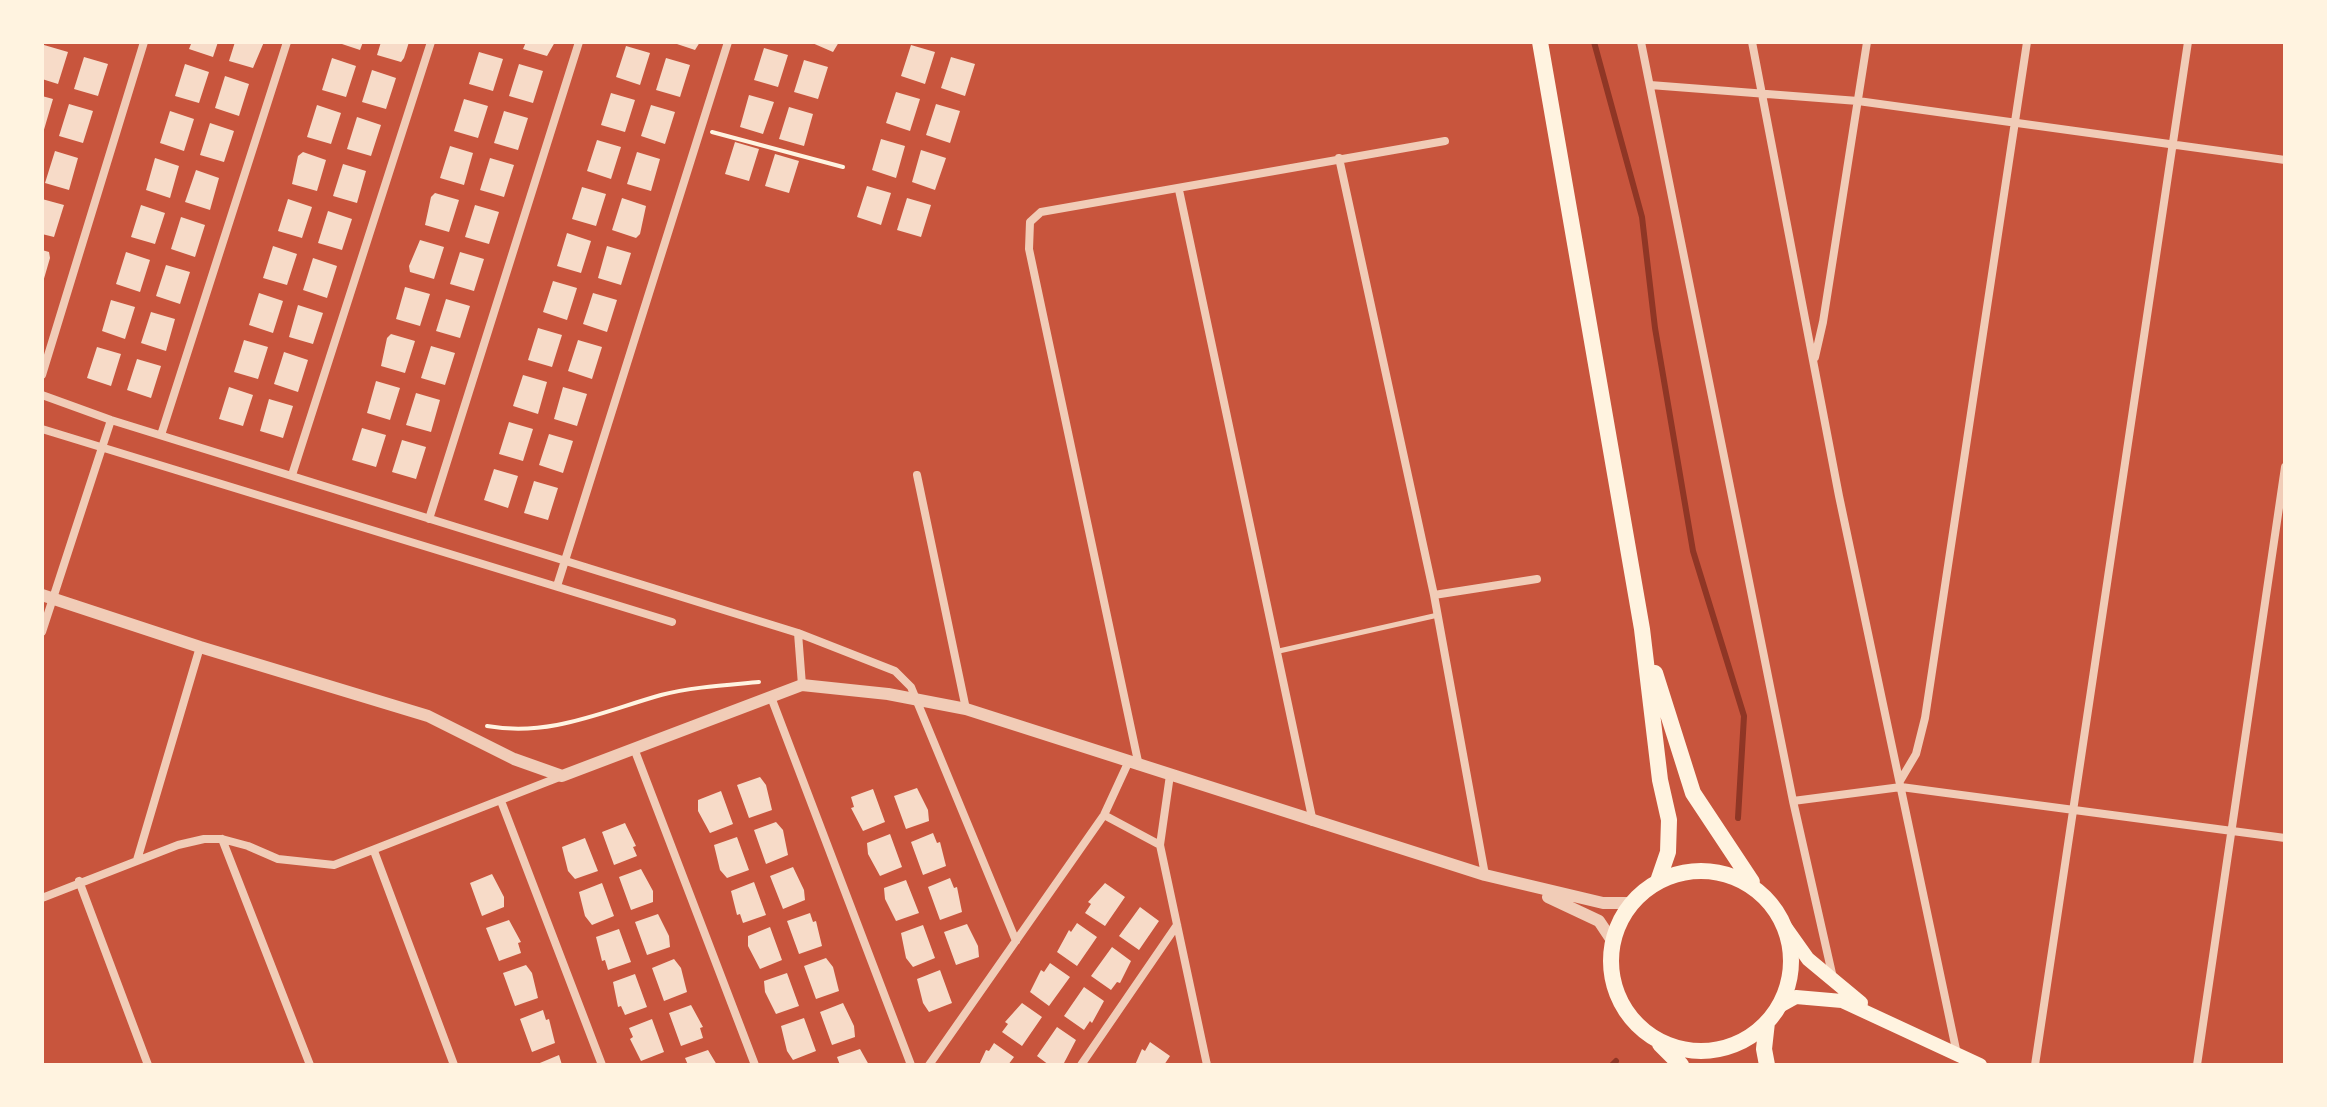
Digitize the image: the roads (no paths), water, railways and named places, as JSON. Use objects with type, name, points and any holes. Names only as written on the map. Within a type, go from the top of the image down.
[{"type":"main road","points":[[1540,42],[1642,629],[1660,780],[1671,833],[1658,881]]},
{"type":"main road","points":[[1642,629],[1693,793],[1704,815],[1757,889],[1772,904],[1808,959],[1877,1015]]},
{"type":"main road","points":[[1681,1065],[1632,1020],[1621,1002],[1612,973],[1613,942],[1631,903],[1658,881],[1680,873],[1703,870],[1726,873],[1757,889]]},
{"type":"main road","points":[[1656,1040],[1691,1051],[1719,1049],[1745,1040],[1767,1022],[1778,1007],[1790,973],[1786,928]]},
{"type":"main road","points":[[1778,1007],[1796,997],[1842,1001],[1980,1065]]},
{"type":"main road","points":[[1767,1022],[1764,1049],[1767,1065]]},
{"type":"street","points":[[42,375],[144,42]]},
{"type":"street","points":[[161,435],[287,42]]},
{"type":"street","points":[[292,475],[431,42]]},
{"type":"street","points":[[429,519],[579,42]]},
{"type":"street","points":[[557,586],[728,42]]},
{"type":"street","points":[[1641,42],[1793,801],[1834,983]]},
{"type":"street","points":[[1752,42],[1814,361],[1957,1054]]},
{"type":"street","points":[[1814,361],[1823,322],[1867,42]]},
{"type":"street","points":[[1900,784],[1916,754],[1925,718],[2027,42]]},
{"type":"street","points":[[2035,1065],[2188,42]]},
{"type":"street","points":[[1650,85],[1858,101],[2285,160]]},
{"type":"street","points":[[929,1065],[1104,815],[1133,765],[1027,234],[1034,217],[1041,212],[1445,141]]},
{"type":"street","points":[[1339,158],[1434,595],[1485,875]]},
{"type":"street","points":[[1179,190],[1313,822]]},
{"type":"street","points":[[42,395],[111,420],[798,633],[895,671],[908,682],[1016,941]]},
{"type":"street","points":[[42,632],[47,596],[111,420]]},
{"type":"street","points":[[42,429],[672,622]]},
{"type":"street","points":[[2197,1065],[2285,467]]},
{"type":"street","points":[[917,475],[966,709]]},
{"type":"street","points":[[1434,595],[1537,579]]},
{"type":"street","points":[[47,596],[200,647],[428,716],[514,759],[562,776]]},
{"type":"street","points":[[798,633],[802,682]]},
{"type":"street","points":[[137,860],[200,647]]},
{"type":"street","points":[[42,898],[79,881],[178,845],[222,839],[278,859],[334,865],[562,776],[635,751],[802,682],[914,698],[966,709],[1133,765],[1485,875],[1603,903],[1631,903]]},
{"type":"street","points":[[771,697],[911,1065]]},
{"type":"street","points":[[635,751],[755,1065]]},
{"type":"street","points":[[1170,775],[1160,845],[1207,1065]]},
{"type":"street","points":[[1793,801],[1900,784],[2285,838]]},
{"type":"street","points":[[501,801],[602,1065]]},
{"type":"street","points":[[1104,815],[1160,845]]},
{"type":"street","points":[[222,839],[310,1065]]},
{"type":"street","points":[[374,851],[454,1065]]},
{"type":"street","points":[[79,881],[148,1065]]},
{"type":"street","points":[[1515,883],[1599,921],[1613,942]]},
{"type":"street","points":[[1081,1065],[1177,925]]},
{"type":"lane","points":[[1279,651],[1438,615]]},
{"type":"waterway","points":[[1594,42],[1642,217],[1655,328],[1693,551],[1744,716],[1738,818]]},
{"type":"waterway","points":[[1612,1065],[1616,1061]]}]
